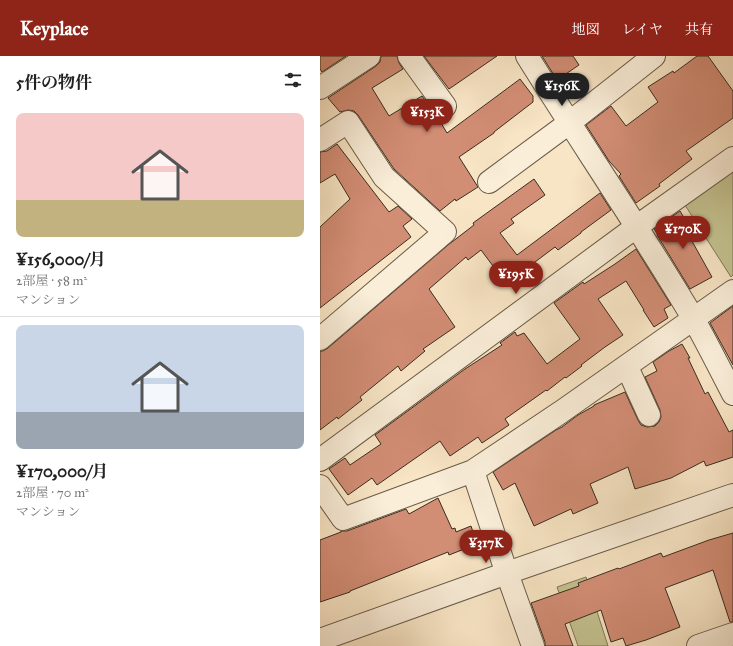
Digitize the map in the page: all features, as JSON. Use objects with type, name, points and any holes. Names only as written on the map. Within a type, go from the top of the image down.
[{"type":"street","points":[[320,88],[369,56]]},
{"type":"street","points":[[409,56],[445,106]]},
{"type":"street","points":[[527,56],[694,320],[733,394]]},
{"type":"street","points":[[489,182],[569,123],[654,56]]},
{"type":"street","points":[[320,140],[348,122],[384,177],[445,232],[320,338]]},
{"type":"street","points":[[320,460],[636,227],[733,158]]},
{"type":"street","points":[[320,486],[343,519],[473,471],[627,367],[733,291]]},
{"type":"street","points":[[627,367],[649,415]]},
{"type":"street","points":[[473,471],[506,573],[533,646]]},
{"type":"street","points":[[320,640],[506,573],[733,495]]},
{"type":"street","points":[[698,646],[733,634]]},
{"type":"shaded area","points":[[733,169],[733,275],[731,277],[683,202]]},
{"type":"shaded area","points":[[586,577],[608,646],[578,646],[557,587]]},
{"type":"building","points":[[320,56],[346,56],[322,72],[320,69]]},
{"type":"building","points":[[381,56],[397,56],[403,69],[372,88],[389,116],[422,96],[435,113],[447,133],[520,79],[533,96],[533,102],[494,133],[459,157],[478,187],[456,201],[455,199],[440,211],[394,169],[358,115],[354,111],[348,110],[340,112],[328,98],[376,66],[380,62]]},
{"type":"building","points":[[424,56],[497,56],[449,89]]},
{"type":"building","points":[[542,56],[573,56],[579,65],[557,80]]},
{"type":"building","points":[[697,56],[708,56],[733,91],[733,118],[686,151],[692,159],[659,184],[660,186],[636,203],[619,176],[621,174],[609,161],[586,125],[611,106],[626,126],[658,102],[648,87],[673,71],[674,73]]},
{"type":"building","points":[[337,144],[389,212],[398,206],[412,219],[403,226],[411,237],[320,308],[320,227],[350,199],[335,174],[320,183],[320,152],[327,151]]},
{"type":"building","points":[[534,179],[545,195],[511,219],[514,223],[500,233],[517,255],[600,193],[611,210],[558,250],[555,247],[527,268],[528,270],[508,286],[481,250],[468,260],[466,257],[429,289],[455,327],[423,349],[425,351],[401,371],[398,366],[360,397],[362,400],[338,419],[337,417],[320,430],[320,351],[328,348],[448,245],[474,225],[473,223]]},
{"type":"building","points":[[680,211],[692,231],[688,234],[712,277],[690,289],[654,229]]},
{"type":"building","points":[[636,249],[671,305],[664,309],[668,318],[654,327],[626,281],[598,299],[623,335],[581,365],[582,366],[566,378],[565,377],[505,419],[509,425],[482,443],[478,437],[450,456],[440,441],[377,485],[372,478],[348,495],[329,469],[345,458],[350,465],[381,444],[375,435],[465,369],[502,345],[500,343],[515,332],[517,336],[524,333],[547,364],[580,339],[554,303],[583,282],[584,284]]},
{"type":"building","points":[[733,306],[733,365],[710,323]]},
{"type":"building","points":[[682,344],[690,358],[688,358],[705,394],[708,392],[729,432],[733,430],[733,457],[706,466],[704,461],[671,478],[635,489],[628,467],[590,484],[598,503],[573,514],[571,509],[534,526],[515,483],[503,490],[493,472],[594,405],[625,392],[641,425],[647,427],[655,426],[661,417],[660,410],[645,377],[657,371],[653,362]]},
{"type":"building","points":[[438,498],[452,529],[455,528],[456,532],[471,526],[477,544],[449,555],[448,552],[350,592],[320,602],[320,540],[341,531],[347,531],[406,509],[409,514]]},
{"type":"building","points":[[733,533],[733,622],[730,622],[713,570],[665,588],[680,627],[626,646],[623,638],[611,642],[601,610],[565,624],[573,646],[545,646],[545,642],[531,603],[579,586],[578,583],[661,553],[663,557]]}]
